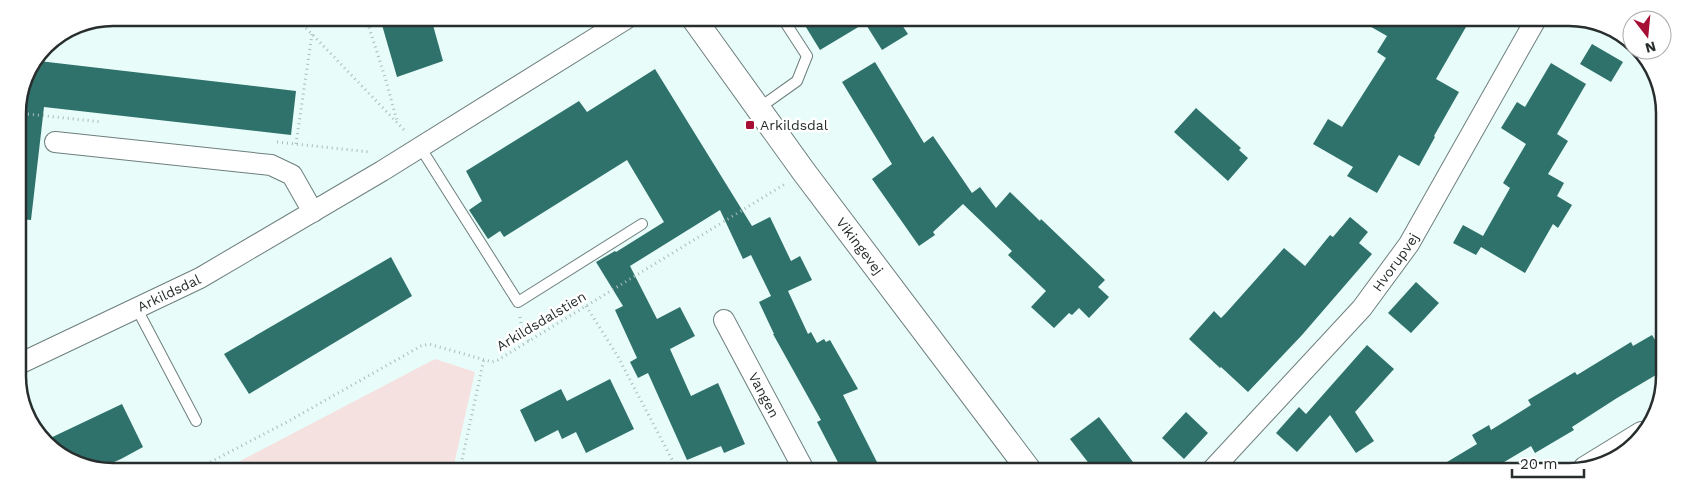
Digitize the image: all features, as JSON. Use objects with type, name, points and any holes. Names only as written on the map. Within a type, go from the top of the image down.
[{"type":"street","name":"Arkildsdal","points":[[26,361],[200,278],[420,147],[615,26]]},
{"type":"street","name":"Vikingevej","points":[[699,26],[804,172],[1024,463]]},
{"type":"street","name":"Hvorupvej","points":[[1218,463],[1362,308],[1409,244],[1531,26]]},
{"type":"street","points":[[55,142],[271,165],[292,175],[313,212]]},
{"type":"street","name":"Vangen","points":[[724,320],[800,463]]},
{"type":"street","points":[[1602,456],[1624,442]]},
{"type":"lane","points":[[759,108],[797,81],[807,56],[788,26]]},
{"type":"lane","points":[[420,147],[518,302],[642,224]]},
{"type":"lane","points":[[137,309],[196,421]]},
{"type":"path","points":[[303,26],[420,147]]},
{"type":"path","points":[[369,26],[397,122]]},
{"type":"path","points":[[296,144],[312,34]]},
{"type":"path","name":"Arkildsdalstien","points":[[207,463],[286,422],[421,346],[429,344],[492,362],[498,360],[804,172]]},
{"type":"path","points":[[518,302],[522,330],[529,341]]},
{"type":"path","points":[[586,306],[617,355],[673,463]]},
{"type":"path","points":[[461,463],[484,359]]},
{"type":"shaded area","points":[[435,359],[475,372],[454,463],[236,463]]},
{"type":"building","points":[[382,26],[433,26],[443,61],[397,77]]},
{"type":"building","points":[[805,26],[860,26],[820,50]]},
{"type":"building","points":[[867,26],[903,26],[908,34],[882,50]]},
{"type":"building","points":[[1370,26],[1467,26],[1436,79],[1459,92],[1435,137],[1419,166],[1399,155],[1377,193],[1347,176],[1353,167],[1313,144],[1328,119],[1342,127],[1386,58],[1377,52],[1387,36]]},
{"type":"building","points":[[1592,44],[1623,62],[1611,82],[1580,64]]},
{"type":"building","points":[[43,61],[296,91],[291,135],[44,107],[31,220],[26,220],[26,108],[29,91]]},
{"type":"building","points":[[875,62],[924,143],[933,136],[972,193],[980,187],[996,208],[1010,192],[1105,280],[1098,287],[1109,297],[1089,318],[1079,308],[1072,315],[1069,313],[1054,328],[1031,307],[1046,291],[1008,255],[1012,251],[963,204],[933,232],[935,235],[919,246],[872,179],[892,164],[842,82]]},
{"type":"building","points":[[1551,63],[1586,84],[1557,134],[1568,141],[1548,174],[1564,183],[1557,196],[1572,205],[1558,228],[1553,224],[1525,273],[1481,247],[1476,255],[1453,243],[1463,225],[1483,236],[1510,188],[1503,183],[1526,144],[1501,128],[1517,102],[1525,107]]},
{"type":"building","points":[[655,69],[752,226],[770,217],[791,261],[800,256],[812,280],[788,291],[808,334],[811,332],[817,343],[824,339],[826,342],[830,340],[858,389],[843,395],[877,463],[838,463],[817,422],[821,420],[773,334],[759,302],[771,296],[751,255],[743,259],[720,210],[630,266],[657,319],[680,307],[695,336],[670,349],[691,396],[718,383],[745,444],[724,453],[721,446],[687,460],[648,373],[638,378],[630,362],[637,358],[615,310],[623,306],[596,262],[616,252],[664,222],[627,160],[504,237],[500,231],[488,239],[469,210],[482,201],[466,171],[579,101],[587,112]]},
{"type":"building","points":[[1196,108],[1241,148],[1239,150],[1248,158],[1228,181],[1174,132]]},
{"type":"building","points":[[1350,217],[1368,232],[1359,243],[1372,254],[1302,335],[1248,392],[1189,339],[1214,311],[1221,318],[1284,248],[1305,266],[1330,235],[1333,237]]},
{"type":"building","points":[[391,257],[412,296],[249,394],[224,354]]},
{"type":"building","points":[[1416,282],[1439,303],[1411,333],[1388,313]]},
{"type":"building","points":[[1652,335],[1656,341],[1656,375],[1572,427],[1574,430],[1535,453],[1531,446],[1502,463],[1445,463],[1477,444],[1472,435],[1489,425],[1491,430],[1531,405],[1528,400],[1575,372],[1577,375],[1631,342],[1633,346]]},
{"type":"building","points":[[1367,345],[1394,369],[1355,412],[1374,441],[1356,453],[1330,415],[1297,452],[1276,433],[1299,407],[1306,414]]},
{"type":"building","points":[[610,379],[634,429],[586,453],[576,432],[562,439],[558,430],[535,442],[520,410],[561,389],[567,401]]},
{"type":"building","points":[[122,404],[143,447],[112,463],[102,462],[80,456],[60,445],[52,437]]},
{"type":"building","points":[[1186,412],[1208,433],[1184,459],[1162,438]]},
{"type":"building","points":[[1099,417],[1134,463],[1089,463],[1070,439]]},
{"type":"place","name":"Arkildsdal","points":[[750,125]]}]
